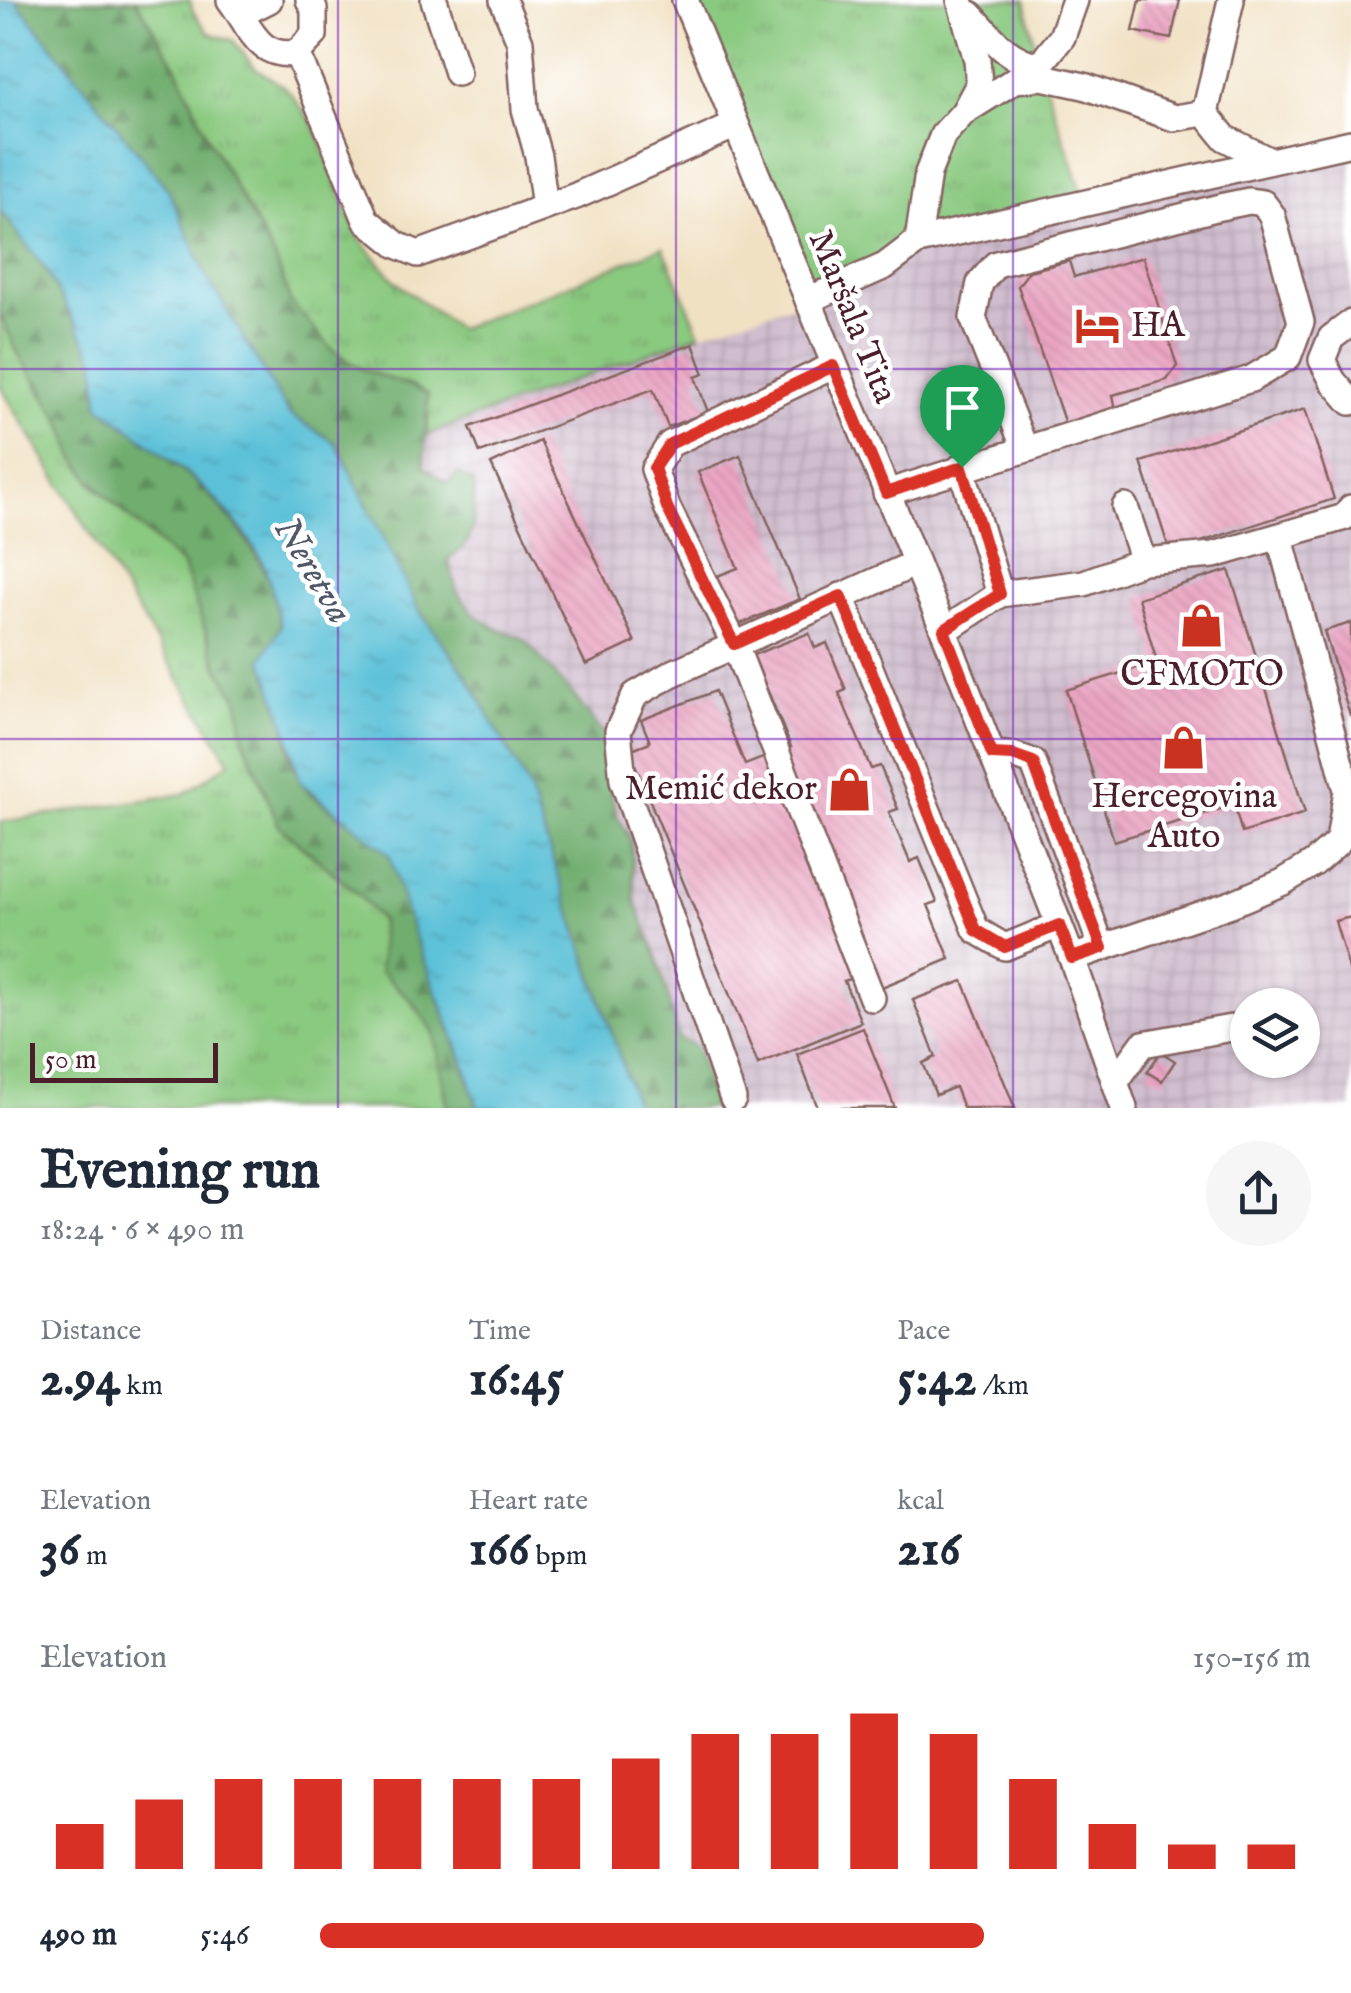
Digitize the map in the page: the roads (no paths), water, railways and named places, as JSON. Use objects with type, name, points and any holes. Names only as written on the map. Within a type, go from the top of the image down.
[{"type":"street","points":[[268,0],[235,7],[261,46],[279,56],[296,53],[314,35],[314,9],[309,0]]},
{"type":"street","points":[[434,0],[456,73]]},
{"type":"street","points":[[503,0],[520,42],[525,109],[538,156],[545,207]]},
{"type":"street","name":"Maršala Tita","points":[[684,0],[944,630],[1072,958],[1124,1108]]},
{"type":"street","points":[[964,112],[1015,80],[1041,72],[1062,37],[1075,0]]},
{"type":"street","points":[[1231,0],[1206,113],[1225,138],[1270,161]]},
{"type":"street","points":[[970,8],[994,43],[1041,72],[1174,118],[1206,113]]},
{"type":"street","points":[[918,241],[928,173],[943,135],[964,112],[979,84],[970,8]]},
{"type":"street","points":[[296,53],[366,220],[397,245],[418,254],[545,207],[736,125]]},
{"type":"street","points":[[808,300],[885,266],[918,241],[1351,143]]},
{"type":"street","points":[[886,493],[1251,379],[1288,357],[1301,322],[1272,215],[1263,203],[1249,200],[996,264],[980,283],[974,318],[1026,449]]},
{"type":"street","points":[[1351,323],[1331,338],[1322,360],[1351,402]]},
{"type":"street","points":[[833,366],[670,444],[654,468],[667,507],[734,644],[872,998]]},
{"type":"street","points":[[962,467],[1000,594]]},
{"type":"street","points":[[1125,507],[1144,562]]},
{"type":"street","points":[[944,630],[1000,594],[1084,583],[1144,562],[1214,555],[1346,517],[1351,508]]},
{"type":"street","points":[[1072,958],[1232,904],[1283,882],[1314,863],[1339,840],[1347,790],[1280,538]]},
{"type":"street","points":[[733,1099],[623,780],[618,731],[635,695],[734,644],[916,564]]},
{"type":"street","points":[[841,596],[976,930],[1005,947],[1059,925]]},
{"type":"street","points":[[992,754],[1013,755],[1033,762],[1102,948]]},
{"type":"street","points":[[1116,1081],[1144,1044],[1230,1028]]},
{"type":"water","name":"Neretva","points":[[0,0],[15,0],[169,191],[205,274],[289,414],[336,443],[420,612],[467,676],[528,786],[637,1108],[478,1108],[409,921],[389,854],[300,782],[286,726],[262,659],[281,626],[261,559],[210,494],[167,456],[99,406],[96,361],[46,270],[0,210]]},
{"type":"place","name":"HA","points":[[1098,326]]},
{"type":"place","name":"CFMOTO","points":[[1202,625]]},
{"type":"place","name":"Hercegovina Auto","points":[[1184,747]]},
{"type":"place","name":"Memić dekor","points":[[850,789]]}]
